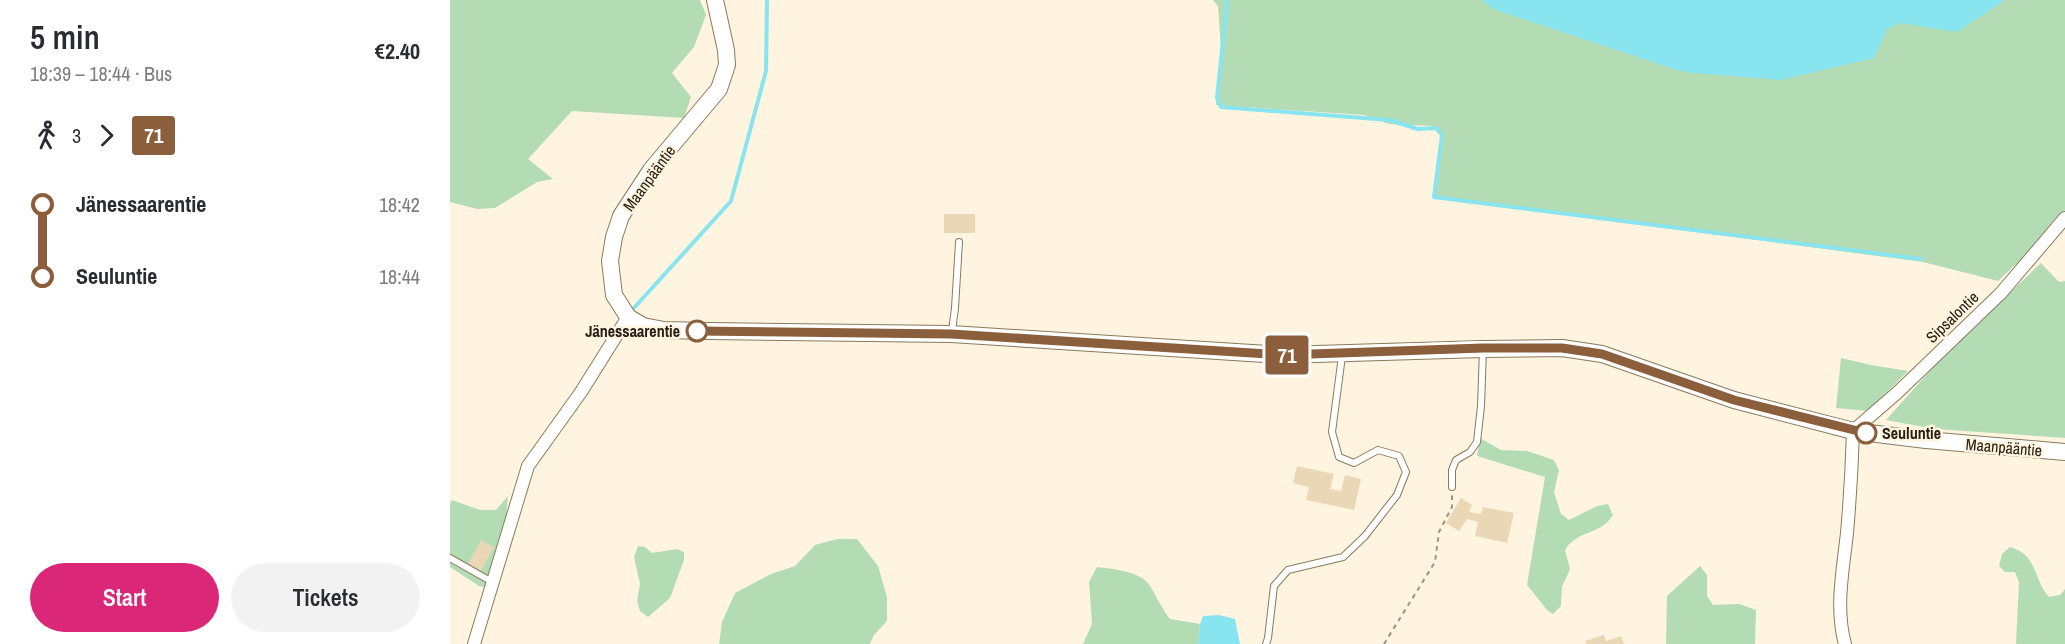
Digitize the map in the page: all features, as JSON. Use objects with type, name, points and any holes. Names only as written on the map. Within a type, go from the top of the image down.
[{"type":"street","name":"Maanpääntie","points":[[716,0],[722,23],[727,65],[719,89],[651,170],[621,216],[614,237],[610,261],[614,296],[628,317],[643,326],[664,330],[951,334],[1282,355],[1483,348],[1562,348],[1602,354],[1734,400],[1853,430],[1926,440],[2065,452]]},
{"type":"street","name":"Sipsalontie","points":[[1853,430],[1898,392],[2001,293],[2065,218]]},
{"type":"street","points":[[474,644],[528,466],[581,392],[628,317]]},
{"type":"street","points":[[1845,644],[1840,614],[1840,594],[1849,514],[1853,430]]},
{"type":"lane","points":[[951,334],[959,242]]},
{"type":"lane","points":[[1452,487],[1452,470],[1456,460],[1470,452],[1477,442],[1483,348]]},
{"type":"lane","points":[[1266,644],[1274,586],[1288,570],[1343,557],[1365,536],[1398,495],[1406,472],[1399,456],[1378,450],[1354,463],[1339,457],[1332,432],[1343,353]]},
{"type":"lane","points":[[450,558],[494,583]]},
{"type":"path","points":[[1384,644],[1436,562],[1439,532],[1452,507],[1452,487]]},
{"type":"green space","points":[[450,0],[700,0],[706,15],[694,47],[672,73],[691,97],[684,118],[572,111],[528,159],[553,179],[537,182],[495,208],[477,209],[450,202]]},
{"type":"green space","points":[[1213,0],[2065,0],[2065,210],[2028,253],[1998,281],[1923,262],[1434,197],[1442,135],[1433,126],[1389,124],[1364,115],[1216,105],[1221,49],[1218,6]]},
{"type":"green space","points":[[2041,263],[2059,282],[2065,281],[2065,438],[1935,429],[1886,420],[1946,353]]},
{"type":"green space","points":[[1841,358],[1908,371],[1868,411],[1836,408]]},
{"type":"green space","points":[[1480,438],[1501,450],[1527,451],[1554,460],[1559,470],[1554,492],[1561,514],[1569,520],[1597,506],[1608,504],[1613,515],[1602,526],[1570,543],[1565,550],[1570,569],[1562,587],[1561,606],[1553,614],[1527,585],[1545,477],[1477,456]]},
{"type":"green space","points":[[508,496],[506,517],[490,581],[487,588],[479,586],[450,567],[450,503],[452,500],[480,510],[496,510]]},
{"type":"green space","points":[[837,539],[857,539],[878,566],[887,597],[887,621],[874,635],[870,644],[719,644],[722,622],[735,593],[771,574],[795,566],[815,545]]},
{"type":"green space","points":[[638,546],[645,547],[652,553],[677,549],[684,552],[684,560],[670,598],[648,617],[640,611],[637,601],[640,584],[634,557]]},
{"type":"green space","points":[[2010,547],[2026,555],[2049,597],[2060,595],[2065,589],[2065,644],[2016,644],[2019,582],[2015,572],[2005,572],[1999,566],[2002,554]]},
{"type":"green space","points":[[1700,566],[1707,575],[1707,596],[1713,605],[1739,604],[1756,610],[1755,644],[1666,644],[1667,596]]},
{"type":"green space","points":[[1097,567],[1133,574],[1146,581],[1170,619],[1200,624],[1198,644],[1083,644],[1092,624],[1089,582]]},
{"type":"water","points":[[1481,0],[2005,0],[1957,32],[1900,23],[1887,29],[1874,58],[1781,80],[1683,72],[1496,10]]},
{"type":"water","points":[[1219,615],[1235,619],[1240,644],[1198,644],[1203,616]]},
{"type":"building","points":[[944,214],[975,214],[975,233],[944,233]]},
{"type":"building","points":[[1297,466],[1334,474],[1330,489],[1341,491],[1345,475],[1361,479],[1354,510],[1306,500],[1309,487],[1293,483]]},
{"type":"building","points":[[1461,498],[1472,505],[1469,512],[1481,514],[1483,507],[1514,513],[1507,543],[1475,536],[1478,522],[1467,519],[1459,531],[1446,523]]},
{"type":"building","points":[[481,540],[494,547],[481,571],[468,564]]},
{"type":"building","points":[[1604,635],[1606,641],[1621,636],[1624,644],[1586,644],[1585,641]]},
{"type":"waterway","points":[[633,309],[731,201],[766,71],[767,0]]},
{"type":"waterway","points":[[1226,0],[1217,98],[1221,107],[1389,120],[1418,129],[1436,128],[1442,135],[1434,197],[1921,259]]},
{"type":"bus line","name":"71","points":[[697,331],[951,334],[1282,355],[1483,348],[1562,348],[1602,354],[1734,400],[1866,433]]},
{"type":"place","name":"Jänessaarentie","points":[[697,331]]},
{"type":"place","name":"Seuluntie","points":[[1866,433]]}]
